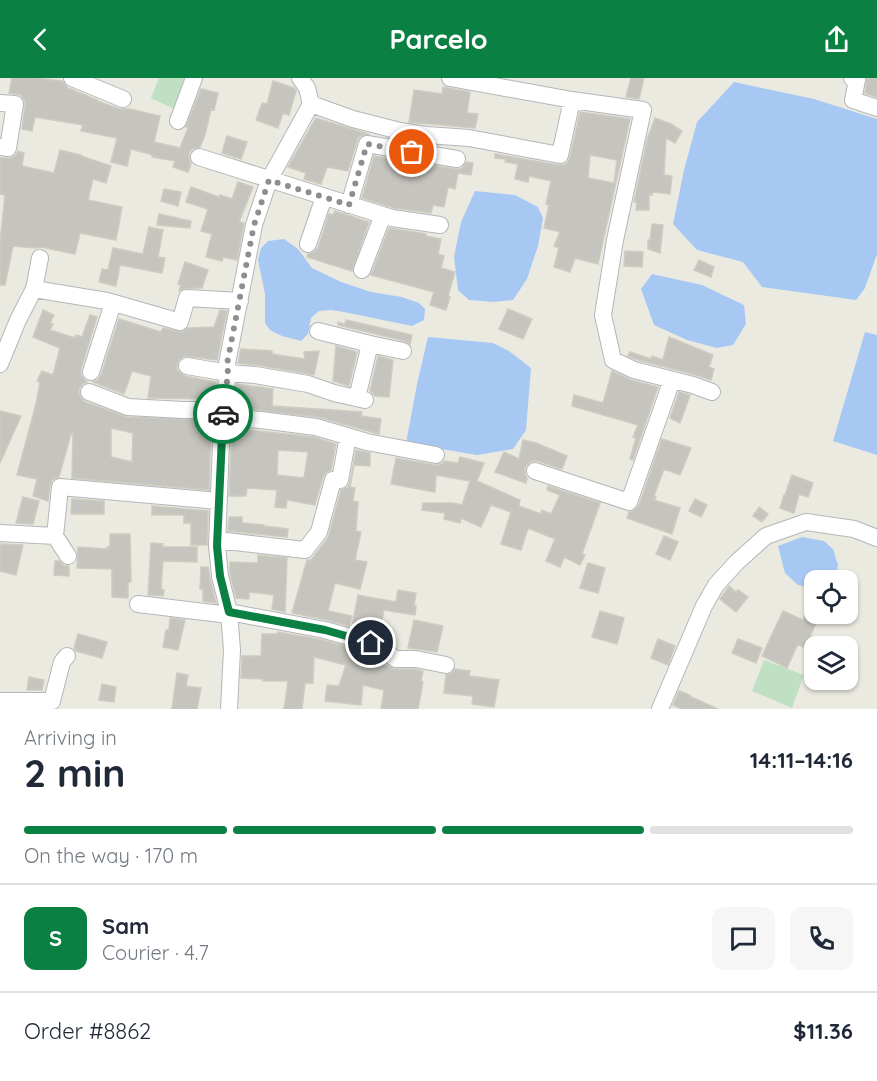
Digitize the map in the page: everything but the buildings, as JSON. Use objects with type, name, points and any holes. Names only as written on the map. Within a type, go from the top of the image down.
[{"type":"street","points":[[72,78],[108,85],[123,99]]},
{"type":"street","points":[[178,120],[194,78]]},
{"type":"street","points":[[229,709],[232,650],[229,613],[220,576],[217,540],[227,364],[254,225],[269,180],[311,104],[307,88],[300,78]]},
{"type":"street","points":[[852,78],[857,80],[853,100],[877,108]]},
{"type":"street","points":[[456,79],[643,110],[615,240],[603,315],[613,360],[634,370],[712,392]]},
{"type":"street","points":[[311,104],[353,119],[400,131],[470,138],[560,155],[572,100]]},
{"type":"street","points":[[0,103],[15,104],[8,148],[0,147]]},
{"type":"street","points":[[349,205],[367,144],[457,159]]},
{"type":"street","points":[[199,157],[392,218],[440,225]]},
{"type":"street","points":[[308,244],[324,197]]},
{"type":"street","points":[[362,270],[382,215]]},
{"type":"street","points":[[0,364],[34,289],[40,258]]},
{"type":"street","points":[[34,289],[113,303],[180,322],[187,298],[240,301]]},
{"type":"street","points":[[91,372],[113,303]]},
{"type":"street","points":[[318,331],[403,351]]},
{"type":"street","points":[[187,366],[308,384],[333,393],[361,399],[370,344]]},
{"type":"street","points":[[535,471],[629,502],[672,380]]},
{"type":"street","points":[[89,393],[128,407],[223,414],[316,427],[367,441],[436,455]]},
{"type":"street","points":[[217,540],[305,550],[319,532],[333,480],[340,480],[348,436]]},
{"type":"street","points":[[68,556],[55,536],[60,487],[219,501]]},
{"type":"street","points":[[660,709],[704,606],[716,585],[765,536],[806,522],[854,529],[877,538]]},
{"type":"street","points":[[0,533],[55,536]]},
{"type":"street","points":[[138,604],[229,613],[337,633],[371,643],[396,659],[416,659],[446,665]]},
{"type":"street","points":[[0,701],[52,701],[62,662],[67,656]]},
{"type":"green space","points":[[159,78],[184,78],[174,109],[151,98]]},
{"type":"green space","points":[[764,660],[804,675],[792,708],[752,691]]},
{"type":"water","points":[[734,82],[814,99],[877,119],[877,254],[865,288],[856,300],[762,287],[743,262],[697,250],[673,224],[697,122]]},
{"type":"water","points":[[475,191],[515,195],[538,207],[543,218],[538,246],[527,279],[513,300],[494,302],[469,300],[458,290],[454,257],[461,222]]},
{"type":"water","points":[[284,239],[298,249],[312,268],[341,282],[371,292],[402,297],[419,303],[425,309],[424,320],[412,326],[331,310],[319,311],[311,318],[308,334],[301,341],[270,330],[265,323],[265,294],[258,260],[261,248],[268,241]]},
{"type":"water","points":[[652,274],[702,285],[744,305],[746,324],[733,345],[717,348],[687,340],[654,325],[641,289]]},
{"type":"water","points":[[865,332],[877,335],[877,455],[833,441]]},
{"type":"water","points":[[428,337],[493,343],[509,351],[531,368],[526,430],[513,449],[477,455],[406,443]]},
{"type":"water","points":[[802,537],[824,541],[833,549],[838,565],[837,570],[804,570],[804,586],[798,585],[785,573],[778,546]]},
{"type":"way so far","points":[[223,414],[227,364],[254,225],[269,180],[349,205],[367,144],[412,152]]},
{"type":"route","points":[[223,414],[217,546],[220,576],[229,612],[325,630],[371,643]]}]
